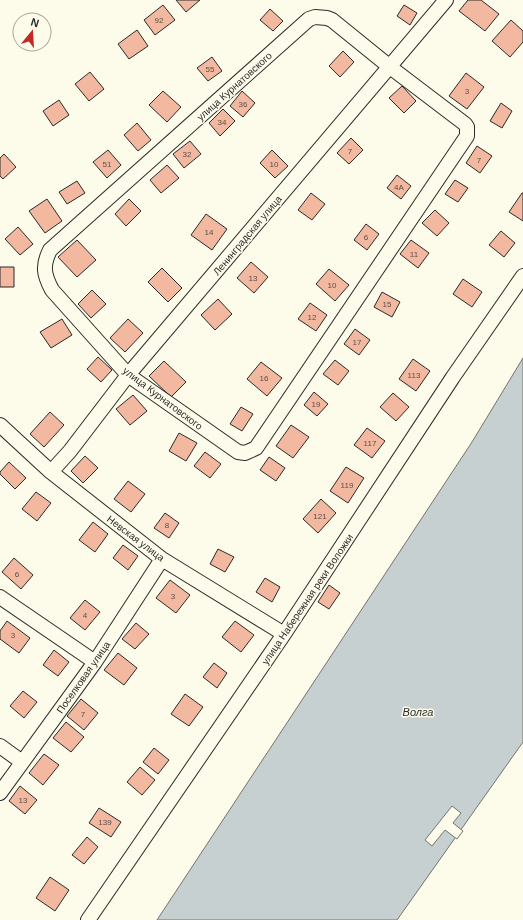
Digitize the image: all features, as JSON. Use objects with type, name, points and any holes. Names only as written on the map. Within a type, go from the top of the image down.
[{"type":"street","name":"Ленинградская улица","points":[[51,472],[70,451],[128,374],[446,0]]},
{"type":"street","name":"улица Курнатовского","points":[[321,17],[332,20],[390,67],[465,124],[467,128],[467,136],[256,448],[245,453],[238,452],[128,374],[52,290],[47,281],[45,259],[50,250],[309,19],[321,17]]},
{"type":"street","name":"улица Набережная реки Воложки","points":[[88,920],[284,634],[453,377],[523,276]]},
{"type":"street","name":"Невская улица","points":[[0,424],[51,472],[162,559],[284,634]]},
{"type":"street","name":"Поселковая улица","points":[[0,793],[95,662],[162,559]]},
{"type":"street","points":[[0,597],[95,662]]},
{"type":"street","points":[[0,746],[22,762]]},
{"type":"water","name":"Волга","points":[[523,358],[523,742],[397,920],[157,920],[472,442]]},
{"type":"pier","points":[[452,806],[461,813],[453,823],[463,831],[457,839],[445,830],[432,846],[425,840]]},
{"type":"building","points":[[176,0],[200,0],[186,12]]},
{"type":"building","points":[[468,0],[481,0],[499,14],[485,31],[459,11]]},
{"type":"building","points":[[163,5],[175,20],[155,35],[144,20]]},
{"type":"building","points":[[404,5],[417,13],[410,25],[397,16]]},
{"type":"building","points":[[270,9],[283,21],[273,31],[260,20]]},
{"type":"building","points":[[511,20],[523,31],[523,42],[510,57],[492,41]]},
{"type":"building","points":[[137,30],[148,46],[129,59],[118,44]]},
{"type":"building","points":[[343,51],[354,62],[340,77],[329,66]]},
{"type":"building","points":[[212,57],[222,71],[208,81],[197,68]]},
{"type":"building","points":[[90,72],[104,89],[89,101],[75,84]]},
{"type":"building","points":[[466,73],[484,87],[467,109],[449,96]]},
{"type":"building","points":[[402,86],[416,101],[404,113],[389,98]]},
{"type":"building","points":[[163,91],[181,107],[167,122],[149,105]]},
{"type":"building","points":[[242,91],[255,103],[243,117],[230,106]]},
{"type":"building","points":[[59,100],[69,115],[53,126],[43,111]]},
{"type":"building","points":[[501,103],[512,111],[502,128],[490,121]]},
{"type":"building","points":[[223,109],[235,121],[220,136],[209,123]]},
{"type":"building","points":[[137,123],[151,140],[138,151],[124,135]]},
{"type":"building","points":[[351,138],[363,150],[349,164],[337,153]]},
{"type":"building","points":[[190,141],[201,154],[184,168],[173,154]]},
{"type":"building","points":[[477,146],[492,156],[480,173],[466,163]]},
{"type":"building","points":[[108,150],[121,165],[107,178],[93,162]]},
{"type":"building","points":[[272,150],[288,166],[275,178],[260,163]]},
{"type":"building","points":[[4,154],[16,167],[3,179],[0,176],[0,158]]},
{"type":"building","points":[[167,165],[179,178],[161,193],[150,180]]},
{"type":"building","points":[[397,175],[411,186],[401,199],[387,188]]},
{"type":"building","points":[[455,180],[468,188],[458,202],[445,194]]},
{"type":"building","points":[[77,181],[85,193],[67,204],[59,192]]},
{"type":"building","points":[[311,193],[325,204],[312,220],[298,210]]},
{"type":"building","points":[[523,193],[523,221],[509,212]]},
{"type":"building","points":[[47,199],[62,221],[45,233],[29,211]]},
{"type":"building","points":[[129,199],[141,211],[126,226],[115,214]]},
{"type":"building","points":[[435,210],[449,223],[437,236],[422,223]]},
{"type":"building","points":[[206,214],[227,229],[212,250],[191,235]]},
{"type":"building","points":[[366,224],[379,234],[367,250],[354,240]]},
{"type":"building","points":[[18,227],[33,244],[20,255],[5,239]]},
{"type":"building","points":[[501,231],[515,243],[504,257],[489,245]]},
{"type":"building","points":[[77,240],[96,260],[77,277],[58,257]]},
{"type":"building","points":[[411,240],[429,253],[418,268],[400,254]]},
{"type":"building","points":[[251,262],[268,277],[254,293],[237,278]]},
{"type":"building","points":[[0,267],[14,267],[14,287],[0,287]]},
{"type":"building","points":[[162,268],[182,288],[168,302],[148,282]]},
{"type":"building","points":[[329,269],[349,285],[335,301],[316,284]]},
{"type":"building","points":[[463,279],[482,292],[472,307],[453,294]]},
{"type":"building","points":[[92,290],[106,304],[91,318],[78,304]]},
{"type":"building","points":[[382,292],[400,302],[392,317],[374,307]]},
{"type":"building","points":[[218,299],[232,314],[215,330],[201,315]]},
{"type":"building","points":[[310,303],[327,315],[316,331],[298,319]]},
{"type":"building","points":[[62,319],[72,335],[51,348],[40,332]]},
{"type":"building","points":[[128,319],[143,333],[125,352],[110,338]]},
{"type":"building","points":[[355,329],[370,340],[359,355],[344,344]]},
{"type":"building","points":[[98,357],[112,370],[101,382],[87,369]]},
{"type":"building","points":[[413,359],[430,371],[416,391],[399,379]]},
{"type":"building","points":[[335,360],[349,371],[338,385],[323,374]]},
{"type":"building","points":[[164,361],[186,382],[171,397],[149,376]]},
{"type":"building","points":[[261,362],[282,378],[267,396],[247,379]]},
{"type":"building","points":[[314,392],[328,404],[317,416],[304,405]]},
{"type":"building","points":[[393,393],[409,407],[396,421],[380,407]]},
{"type":"building","points":[[133,395],[147,411],[130,425],[116,409]]},
{"type":"building","points":[[241,407],[253,414],[242,431],[230,424]]},
{"type":"building","points":[[50,412],[64,425],[44,447],[30,434]]},
{"type":"building","points":[[291,425],[309,437],[293,458],[276,446]]},
{"type":"building","points":[[367,428],[385,441],[372,458],[354,445]]},
{"type":"building","points":[[179,433],[197,443],[186,461],[169,451]]},
{"type":"building","points":[[205,452],[221,464],[210,478],[194,466]]},
{"type":"building","points":[[85,456],[98,468],[83,483],[71,471]]},
{"type":"building","points":[[269,457],[285,468],[276,481],[260,470]]},
{"type":"building","points":[[9,462],[26,478],[15,489],[0,474]]},
{"type":"building","points":[[346,467],[364,478],[348,503],[330,491]]},
{"type":"building","points":[[128,481],[145,494],[131,512],[114,499]]},
{"type":"building","points":[[36,492],[51,503],[37,521],[22,509]]},
{"type":"building","points":[[321,499],[336,513],[318,533],[303,519]]},
{"type":"building","points":[[165,513],[179,523],[169,538],[154,528]]},
{"type":"building","points":[[93,522],[108,534],[95,552],[79,540]]},
{"type":"building","points":[[123,545],[138,556],[128,570],[113,558]]},
{"type":"building","points":[[218,549],[234,557],[225,572],[210,564]]},
{"type":"building","points":[[14,558],[33,575],[21,589],[2,572]]},
{"type":"building","points":[[265,578],[280,587],[272,602],[256,592]]},
{"type":"building","points":[[170,580],[190,595],[176,613],[156,598]]},
{"type":"building","points":[[329,585],[340,593],[329,609],[318,602]]},
{"type":"building","points":[[85,600],[100,612],[85,630],[70,618]]},
{"type":"building","points":[[7,621],[30,638],[19,653],[0,639],[0,631]]},
{"type":"building","points":[[235,621],[254,635],[241,652],[222,637]]},
{"type":"building","points":[[136,623],[149,634],[135,649],[122,639]]},
{"type":"building","points":[[54,650],[69,662],[58,676],[43,665]]},
{"type":"building","points":[[118,653],[137,668],[124,685],[104,670]]},
{"type":"building","points":[[214,663],[227,673],[217,688],[203,677]]},
{"type":"building","points":[[23,691],[37,702],[24,718],[10,706]]},
{"type":"building","points":[[185,694],[203,707],[189,726],[171,714]]},
{"type":"building","points":[[81,699],[98,713],[84,730],[67,716]]},
{"type":"building","points":[[66,722],[84,737],[71,752],[53,738]]},
{"type":"building","points":[[154,748],[169,760],[158,774],[143,762]]},
{"type":"building","points":[[44,754],[59,765],[43,785],[29,773]]},
{"type":"building","points":[[140,767],[155,780],[142,795],[127,782]]},
{"type":"building","points":[[20,786],[37,800],[25,814],[9,801]]},
{"type":"building","points":[[99,808],[121,822],[111,837],[89,823]]},
{"type":"building","points":[[87,837],[98,847],[84,864],[72,855]]},
{"type":"building","points":[[50,877],[69,890],[55,911],[36,898]]}]
